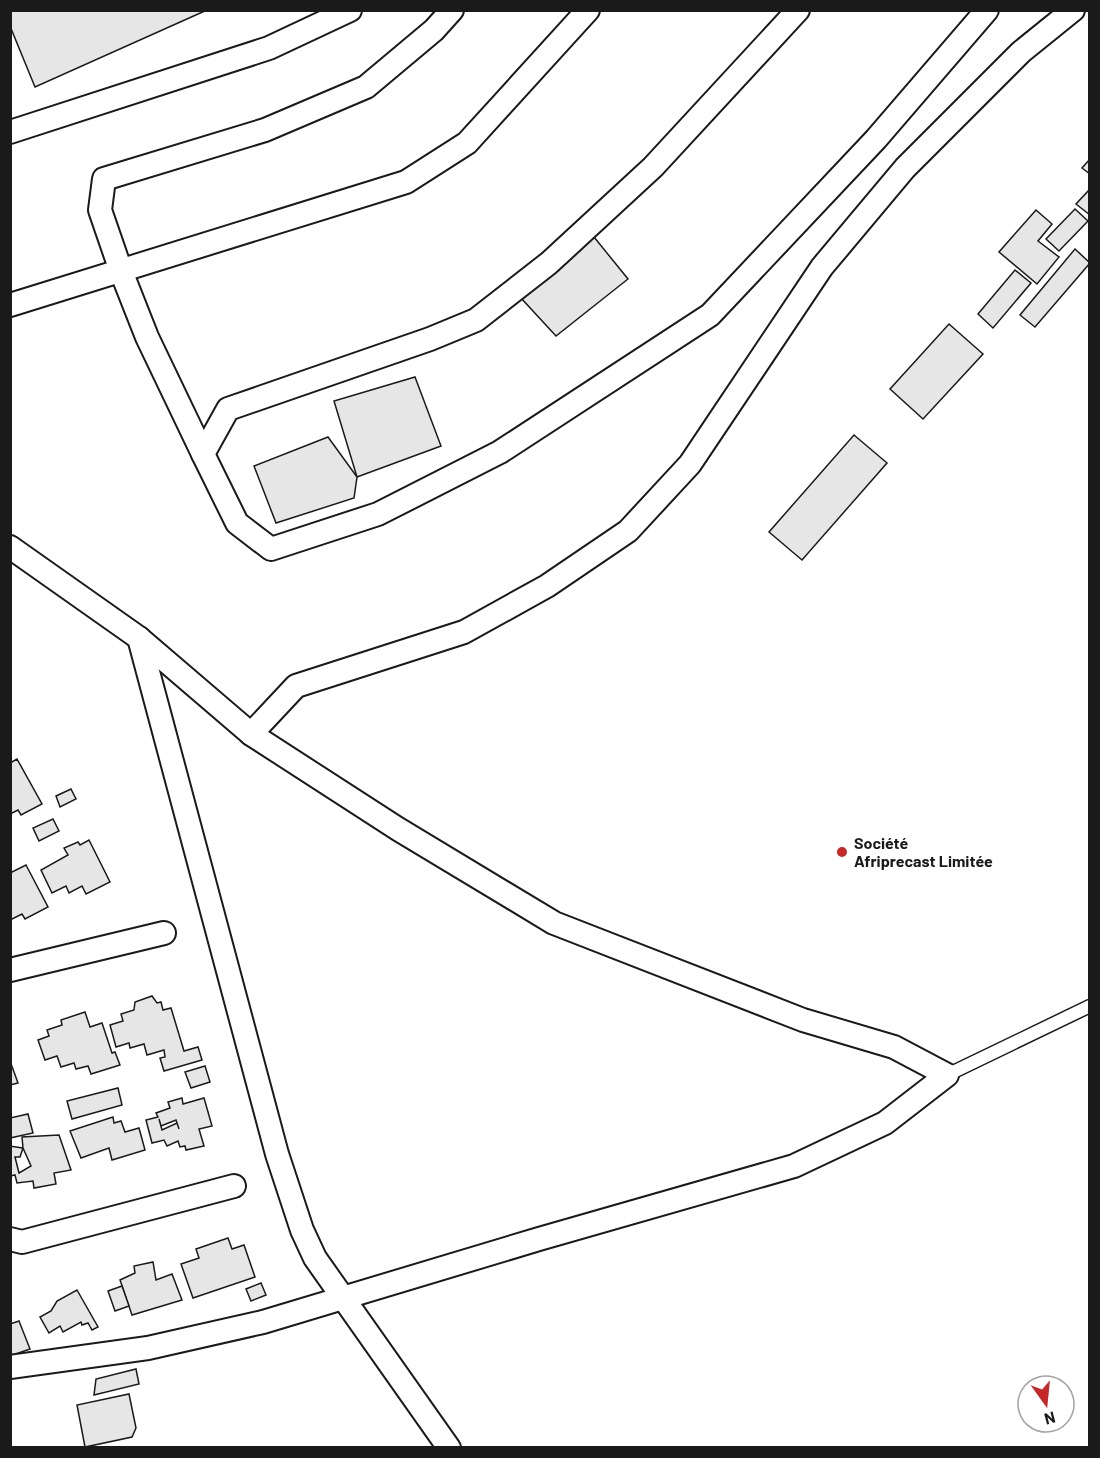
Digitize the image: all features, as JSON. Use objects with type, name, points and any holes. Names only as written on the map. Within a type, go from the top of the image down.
[{"type":"street","points":[[10,132],[269,48],[350,10]]},
{"type":"street","points":[[452,10],[434,30],[366,87],[265,130],[104,179],[100,210],[147,337],[237,524],[271,549],[378,514],[500,452],[710,315],[876,139],[987,10]]},
{"type":"street","points":[[10,305],[406,182],[466,143],[588,10]]},
{"type":"street","points":[[203,454],[228,409],[430,339],[476,320],[549,262],[653,167],[798,10]]},
{"type":"street","points":[[251,734],[296,686],[464,632],[547,586],[628,531],[690,464],[822,267],[905,168],[1021,52],[1073,10]]},
{"type":"street","points":[[10,547],[139,638],[251,734],[398,829],[554,923],[803,1020],[894,1047],[947,1075],[885,1123],[794,1166],[263,1322],[187,1340],[10,1367]]},
{"type":"street","points":[[139,638],[277,1154],[302,1230],[315,1258],[341,1298],[449,1448]]},
{"type":"street","points":[[10,970],[164,933]]},
{"type":"street","points":[[10,1239],[22,1242],[234,1185]]},
{"type":"lane","points":[[947,1075],[1089,1006]]},
{"type":"building","points":[[10,10],[207,10],[35,87],[10,26]]},
{"type":"building","points":[[1090,159],[1090,174],[1082,168]]},
{"type":"building","points":[[1090,189],[1090,215],[1076,204]]},
{"type":"building","points":[[1075,209],[1088,221],[1059,251],[1046,239]]},
{"type":"building","points":[[1036,210],[1052,224],[1038,241],[1059,257],[1037,284],[999,252]]},
{"type":"building","points":[[594,237],[628,279],[556,336],[521,298]]},
{"type":"building","points":[[1075,249],[1090,263],[1035,327],[1020,315]]},
{"type":"building","points":[[1015,270],[1031,283],[993,328],[978,314]]},
{"type":"building","points":[[949,324],[983,354],[923,419],[890,389]]},
{"type":"building","points":[[415,377],[441,446],[357,477],[334,401]]},
{"type":"building","points":[[854,435],[887,463],[802,560],[769,532]]},
{"type":"building","points":[[328,437],[357,477],[354,498],[276,523],[254,466]]},
{"type":"building","points":[[17,759],[42,804],[21,815],[18,810],[10,814],[10,763]]},
{"type":"building","points":[[71,789],[76,799],[60,807],[56,796]]},
{"type":"building","points":[[53,819],[59,831],[39,841],[33,828]]},
{"type":"building","points":[[89,840],[110,882],[86,894],[82,886],[69,893],[66,886],[52,893],[41,870],[68,855],[64,848],[78,842],[80,845]]},
{"type":"building","points":[[26,865],[48,907],[25,919],[22,914],[10,920],[10,873]]},
{"type":"building","points":[[152,996],[157,1003],[161,1002],[163,1010],[171,1008],[184,1051],[198,1047],[202,1060],[164,1071],[160,1058],[165,1057],[164,1050],[147,1055],[144,1044],[130,1048],[129,1043],[116,1047],[110,1025],[123,1021],[121,1014],[134,1010],[135,1002]]},
{"type":"building","points":[[85,1012],[90,1027],[102,1023],[112,1053],[115,1052],[120,1065],[91,1074],[88,1066],[76,1069],[74,1063],[61,1067],[57,1056],[45,1060],[38,1040],[49,1036],[47,1030],[62,1025],[61,1020]]},
{"type":"building","points":[[10,1061],[18,1083],[10,1085]]},
{"type":"building","points":[[205,1066],[210,1082],[191,1088],[185,1072]]},
{"type":"building","points":[[118,1088],[122,1105],[72,1119],[67,1101]]},
{"type":"building","points":[[182,1098],[183,1104],[204,1098],[212,1126],[199,1129],[204,1146],[186,1150],[185,1146],[180,1147],[178,1141],[167,1146],[164,1140],[152,1143],[146,1120],[158,1117],[156,1113],[170,1108],[168,1102]],"holes":[[[159,1119],[161,1126],[176,1120],[177,1123],[162,1130]]]},
{"type":"building","points":[[28,1114],[33,1133],[10,1138],[10,1118]]},
{"type":"building","points":[[113,1117],[114,1123],[121,1121],[125,1132],[139,1128],[145,1150],[112,1160],[109,1148],[81,1158],[70,1131]]},
{"type":"building","points":[[59,1135],[71,1170],[54,1173],[56,1184],[34,1188],[33,1181],[17,1183],[15,1175],[10,1176],[10,1146],[23,1148],[22,1137]],"holes":[[[23,1148],[31,1166],[19,1173],[15,1157],[20,1157]]]},
{"type":"building","points":[[228,1238],[232,1249],[244,1245],[255,1277],[193,1298],[181,1264],[199,1258],[196,1249]]},
{"type":"building","points":[[153,1262],[156,1280],[172,1274],[182,1300],[132,1315],[120,1280],[135,1273],[134,1266]]},
{"type":"building","points":[[261,1283],[266,1295],[251,1301],[246,1289]]},
{"type":"building","points":[[122,1286],[129,1306],[115,1311],[108,1291]]},
{"type":"building","points":[[77,1290],[98,1327],[92,1330],[88,1323],[82,1325],[81,1322],[63,1332],[60,1326],[49,1333],[40,1317],[51,1311],[57,1301]]},
{"type":"building","points":[[19,1321],[30,1349],[10,1356],[10,1324]]},
{"type":"building","points":[[136,1369],[139,1384],[94,1395],[96,1379]]},
{"type":"building","points":[[129,1394],[136,1428],[132,1437],[85,1447],[77,1405]]},
{"type":"place","name":"Société Afriprecast Limitée","points":[[842,852]]}]
